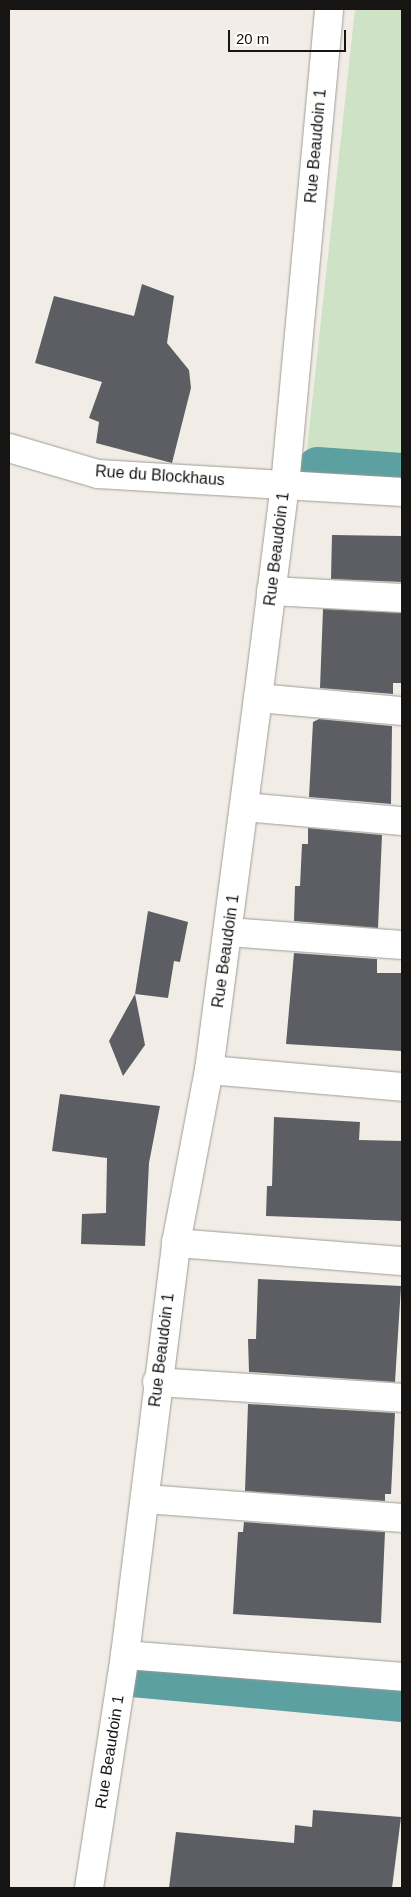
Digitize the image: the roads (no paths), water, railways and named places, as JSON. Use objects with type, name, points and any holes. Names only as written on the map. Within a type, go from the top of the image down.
[{"type":"street","name":"Rue Beaudoin 1","points":[[89,1888],[125,1655],[145,1499],[156,1382],[176,1243],[209,1070],[258,698],[285,485],[329,9]]},
{"type":"street","name":"Rue du Blockhaus","points":[[9,448],[98,474],[402,492]]},
{"type":"street","points":[[271,590],[402,598]]},
{"type":"street","points":[[258,698],[402,710]]},
{"type":"street","points":[[244,807],[402,821]]},
{"type":"street","points":[[228,932],[402,945]]},
{"type":"street","points":[[209,1070],[402,1087]]},
{"type":"street","points":[[176,1243],[402,1261]]},
{"type":"street","points":[[156,1382],[402,1398]]},
{"type":"street","points":[[145,1499],[402,1518]]},
{"type":"street","points":[[125,1655],[402,1677]]},
{"type":"waterway","points":[[317,467],[402,473]]},
{"type":"waterway","points":[[132,1676],[402,1701]]}]
